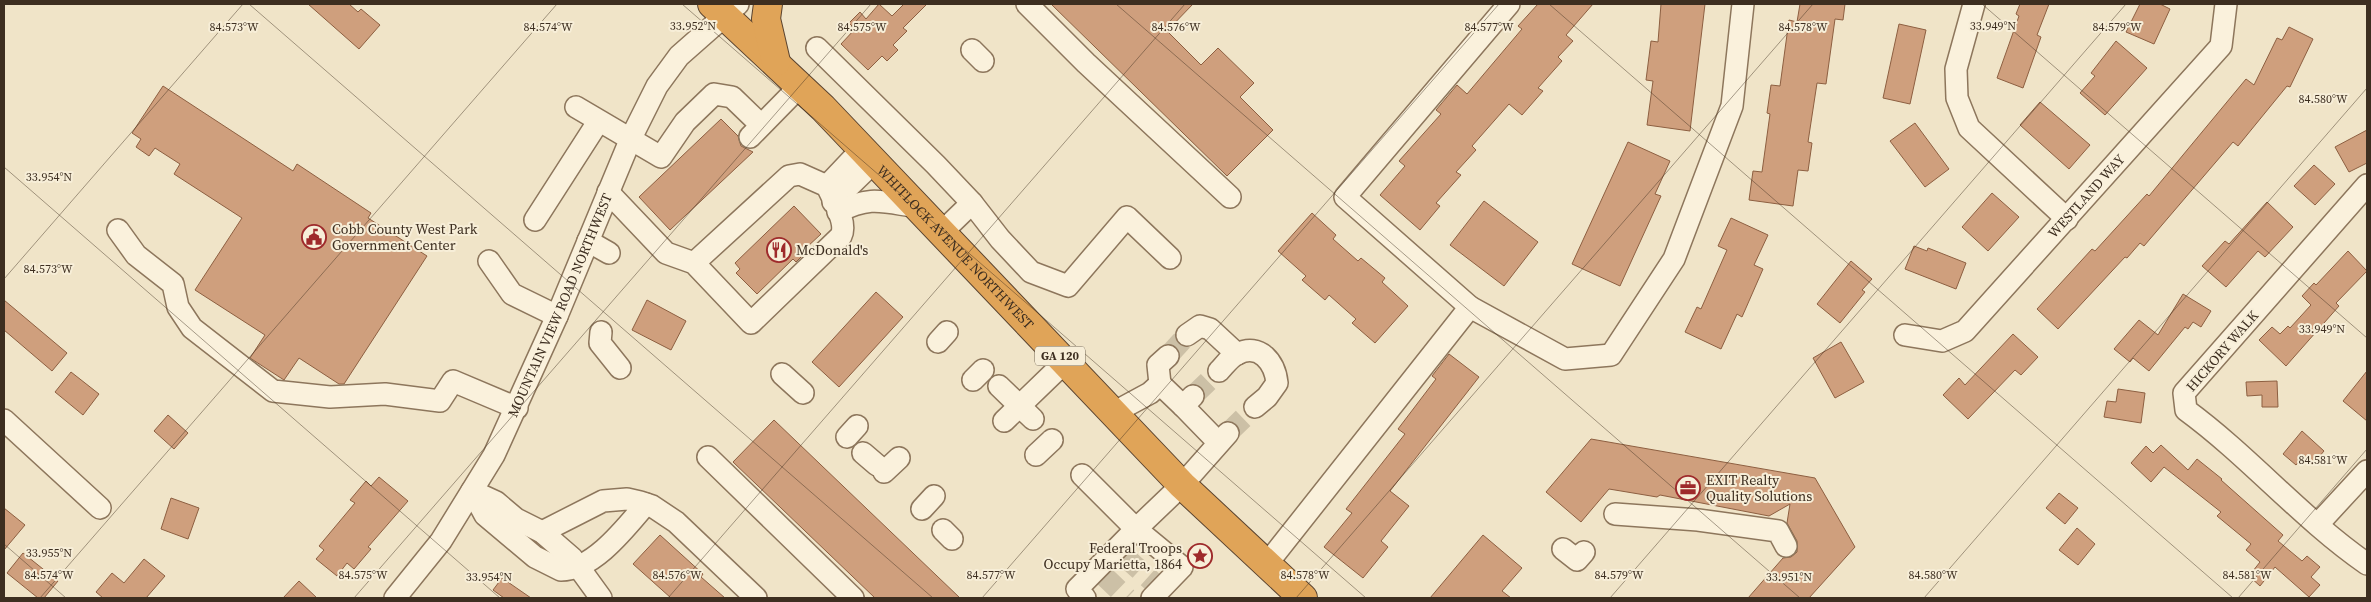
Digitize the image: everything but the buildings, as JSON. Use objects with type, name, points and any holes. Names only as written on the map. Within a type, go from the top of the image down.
[{"type":"highway","points":[[768,4],[768,28],[776,62]]},
{"type":"highway","name":"WHITLOCK AVENUE NORTHWEST","points":[[724,8],[918,207],[1182,485],[1302,598]]},
{"type":"street","points":[[1027,4],[1086,63],[1230,197]]},
{"type":"street","points":[[1509,4],[1345,197],[1470,306],[1565,359],[1611,355],[1674,259],[1732,106],[1743,4]]},
{"type":"street","points":[[1974,4],[1956,69],[1957,98],[1969,128],[2067,220]]},
{"type":"street","name":"WESTLAND WAY","points":[[1905,335],[1942,341],[1965,332],[2221,46],[2226,4]]},
{"type":"street","name":"MOUNTAIN VIEW ROAD NORTHWEST","points":[[395,598],[441,541],[494,454],[517,408],[647,104],[667,71],[724,8]]},
{"type":"street","points":[[817,48],[909,137],[972,203],[1000,239],[1032,272],[1068,286],[1127,217],[1170,258]]},
{"type":"street","points":[[576,107],[598,122],[631,138],[661,157],[686,122],[714,94],[732,97],[755,131],[800,86]]},
{"type":"street","points":[[535,220],[598,122]]},
{"type":"street","points":[[833,200],[868,156]]},
{"type":"street","points":[[694,263],[789,176],[800,174],[833,200],[854,203],[872,200],[918,207]]},
{"type":"street","name":"HICKORY WALK","points":[[2367,185],[2184,393],[2186,410],[2220,435],[2318,524],[2367,564]]},
{"type":"street","points":[[608,192],[666,253],[694,263],[751,324],[841,236],[843,232],[833,200]]},
{"type":"street","points":[[942,232],[972,203]]},
{"type":"street","points":[[118,230],[136,255],[173,284],[178,307],[192,328],[273,391],[330,397],[385,394],[440,401],[453,381],[517,408]]},
{"type":"street","points":[[588,241],[609,253]]},
{"type":"street","points":[[489,261],[512,294],[557,316]]},
{"type":"street","points":[[1266,565],[1470,306]]},
{"type":"street","points":[[1187,335],[1200,326],[1210,329],[1237,354]]},
{"type":"street","points":[[601,332],[600,343],[620,368]]},
{"type":"street","points":[[1219,370],[1237,354],[1253,350],[1262,353],[1276,369],[1277,383],[1267,397],[1255,407]]},
{"type":"street","points":[[1160,384],[1158,366],[1168,356]]},
{"type":"street","points":[[1004,421],[1026,412],[1065,362]]},
{"type":"street","points":[[782,374],[802,393]]},
{"type":"street","points":[[1077,595],[1120,552],[1136,529],[1182,485],[1223,437],[1188,401],[1160,384]]},
{"type":"street","points":[[1113,414],[1150,393],[1160,384]]},
{"type":"street","points":[[1000,386],[1026,412]]},
{"type":"street","points":[[4,420],[100,508]]},
{"type":"street","points":[[1036,455],[1052,440]]},
{"type":"street","points":[[708,457],[853,598]]},
{"type":"street","points":[[2318,524],[2367,471]]},
{"type":"street","points":[[1082,475],[1136,529],[1182,567],[1156,590]]},
{"type":"street","points":[[472,491],[496,502],[516,519],[542,532],[572,558],[601,598]]},
{"type":"street","points":[[472,491],[485,515],[535,557],[562,570],[577,566],[610,546],[646,504]]},
{"type":"street","points":[[542,532],[603,501],[627,499],[646,504],[663,512],[676,522],[756,598]]},
{"type":"street","points":[[1615,514],[1698,520],[1778,531],[1786,546]]},
{"type":"tunnel","points":[[1168,356],[1187,335]]},
{"type":"tunnel","points":[[1193,396],[1219,371]]},
{"type":"tunnel","points":[[1228,433],[1255,407]]},
{"type":"tunnel","points":[[1124,556],[1154,583]]},
{"type":"tunnel","points":[[1103,575],[1127,598]]},
{"type":"place","name":"Cobb County West Park Government Center","points":[[314,237]]},
{"type":"place","name":"McDonald's","points":[[779,250]]},
{"type":"place","name":"EXIT Realty Quality Solutions","points":[[1688,488]]},
{"type":"place","name":"Federal Troops Occupy Marietta, 1864","points":[[1200,556]]}]
